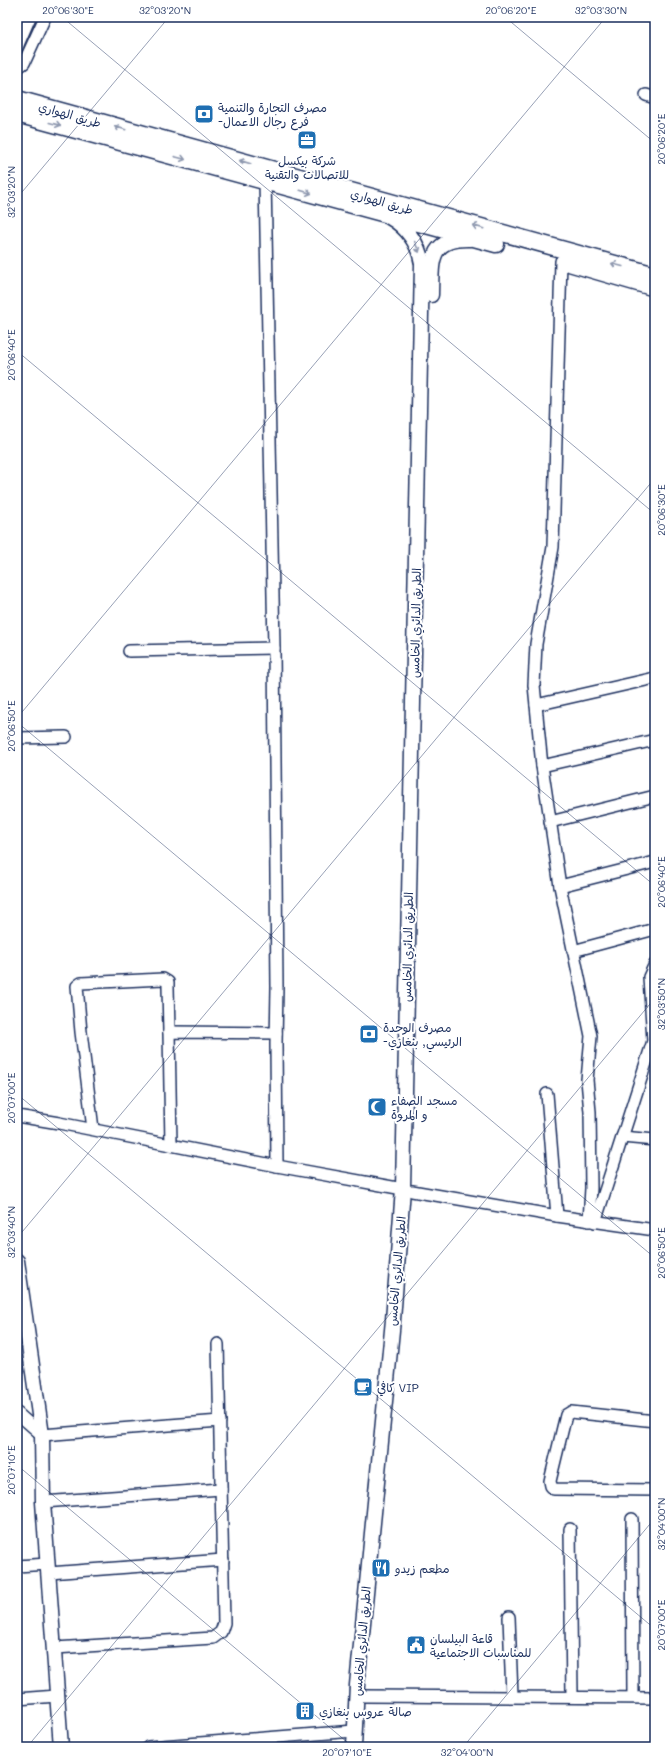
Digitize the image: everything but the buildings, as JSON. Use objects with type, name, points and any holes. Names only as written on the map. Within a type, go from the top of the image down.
[{"type":"highway","name":"طريق الهواري","points":[[17,99],[204,158],[265,180],[379,213],[561,261],[655,288]]},
{"type":"highway","name":"طريق الهواري","points":[[17,114],[204,158],[655,275]]},
{"type":"main road","name":"الطريق الدائري الخامس","points":[[379,213],[394,220],[406,230],[417,246],[422,264],[420,613]]},
{"type":"main road","name":"الطريق الدائري الخامس","points":[[362,1747],[365,1696],[381,1519],[404,1294],[420,613],[432,263],[435,253],[443,243],[451,240],[478,239]]},
{"type":"main road","name":"الطريق الدائري الخامس","points":[[354,1747],[358,1671],[407,1190]]},
{"type":"main road","points":[[17,1261],[42,1436],[43,1502],[55,1648],[61,1747]]},
{"type":"street","points":[[17,47],[30,17]]},
{"type":"street","points":[[17,68],[24,62],[45,17]]},
{"type":"street","points":[[265,180],[274,648],[278,987],[276,1033],[277,1166]]},
{"type":"street","points":[[561,261],[554,542],[536,644],[534,684],[542,766],[560,886],[591,1036],[587,1080],[590,1112],[592,1221]]},
{"type":"street","points":[[129,651],[274,648]]},
{"type":"street","points":[[536,705],[655,678]]},
{"type":"street","points":[[17,738],[66,736]]},
{"type":"street","points":[[542,766],[655,740]]},
{"type":"street","points":[[550,822],[655,796]]},
{"type":"street","points":[[560,886],[655,862]]},
{"type":"street","points":[[574,950],[655,928]]},
{"type":"street","points":[[592,1221],[622,1137],[650,1068],[653,1041],[653,1002],[649,977],[655,964]]},
{"type":"street","points":[[93,1129],[77,986],[81,983],[163,979],[168,982],[171,1145]]},
{"type":"street","points":[[169,1032],[276,1033]]},
{"type":"street","points":[[547,1094],[557,1216]]},
{"type":"street","points":[[17,1116],[93,1129],[277,1166],[407,1190],[557,1216],[655,1230]]},
{"type":"street","points":[[622,1137],[655,1140]]},
{"type":"street","points":[[55,1648],[213,1638],[221,1632],[224,1623],[218,1344]]},
{"type":"street","points":[[655,1421],[571,1412],[568,1413],[566,1415],[550,1481],[551,1486],[554,1489],[655,1490]]},
{"type":"street","points":[[17,1413],[42,1436],[220,1421]]},
{"type":"street","points":[[43,1502],[221,1489]]},
{"type":"street","points":[[632,1519],[633,1697]]},
{"type":"street","points":[[570,1529],[572,1696]]},
{"type":"street","points":[[17,1566],[48,1568],[223,1560]]},
{"type":"street","points":[[509,1617],[512,1696]]},
{"type":"street","points":[[17,1699],[57,1696]]},
{"type":"street","points":[[365,1696],[572,1696],[655,1698]]},
{"type":"street","points":[[148,1747],[354,1731]]},
{"type":"place","name":"مصرف التجارة والتنمية -فرع رجال الاعمال","points":[[204,114]]},
{"type":"place","name":"شركة بيكسل للاتصالات والتقنية","points":[[307,140]]},
{"type":"place","name":"مصرف الوحدة -الرئيسي, بنغازي","points":[[369,1034]]},
{"type":"place","name":"مسجد الصفاء و المروة","points":[[377,1107]]},
{"type":"place","name":"كافي VIP","points":[[363,1387]]},
{"type":"place","name":"مطعم زيدو","points":[[381,1568]]},
{"type":"place","name":"قاعة البيلسان للمناسبات الاجتماعية","points":[[416,1645]]},
{"type":"place","name":"صالة عروس بنغازي","points":[[305,1711]]}]
